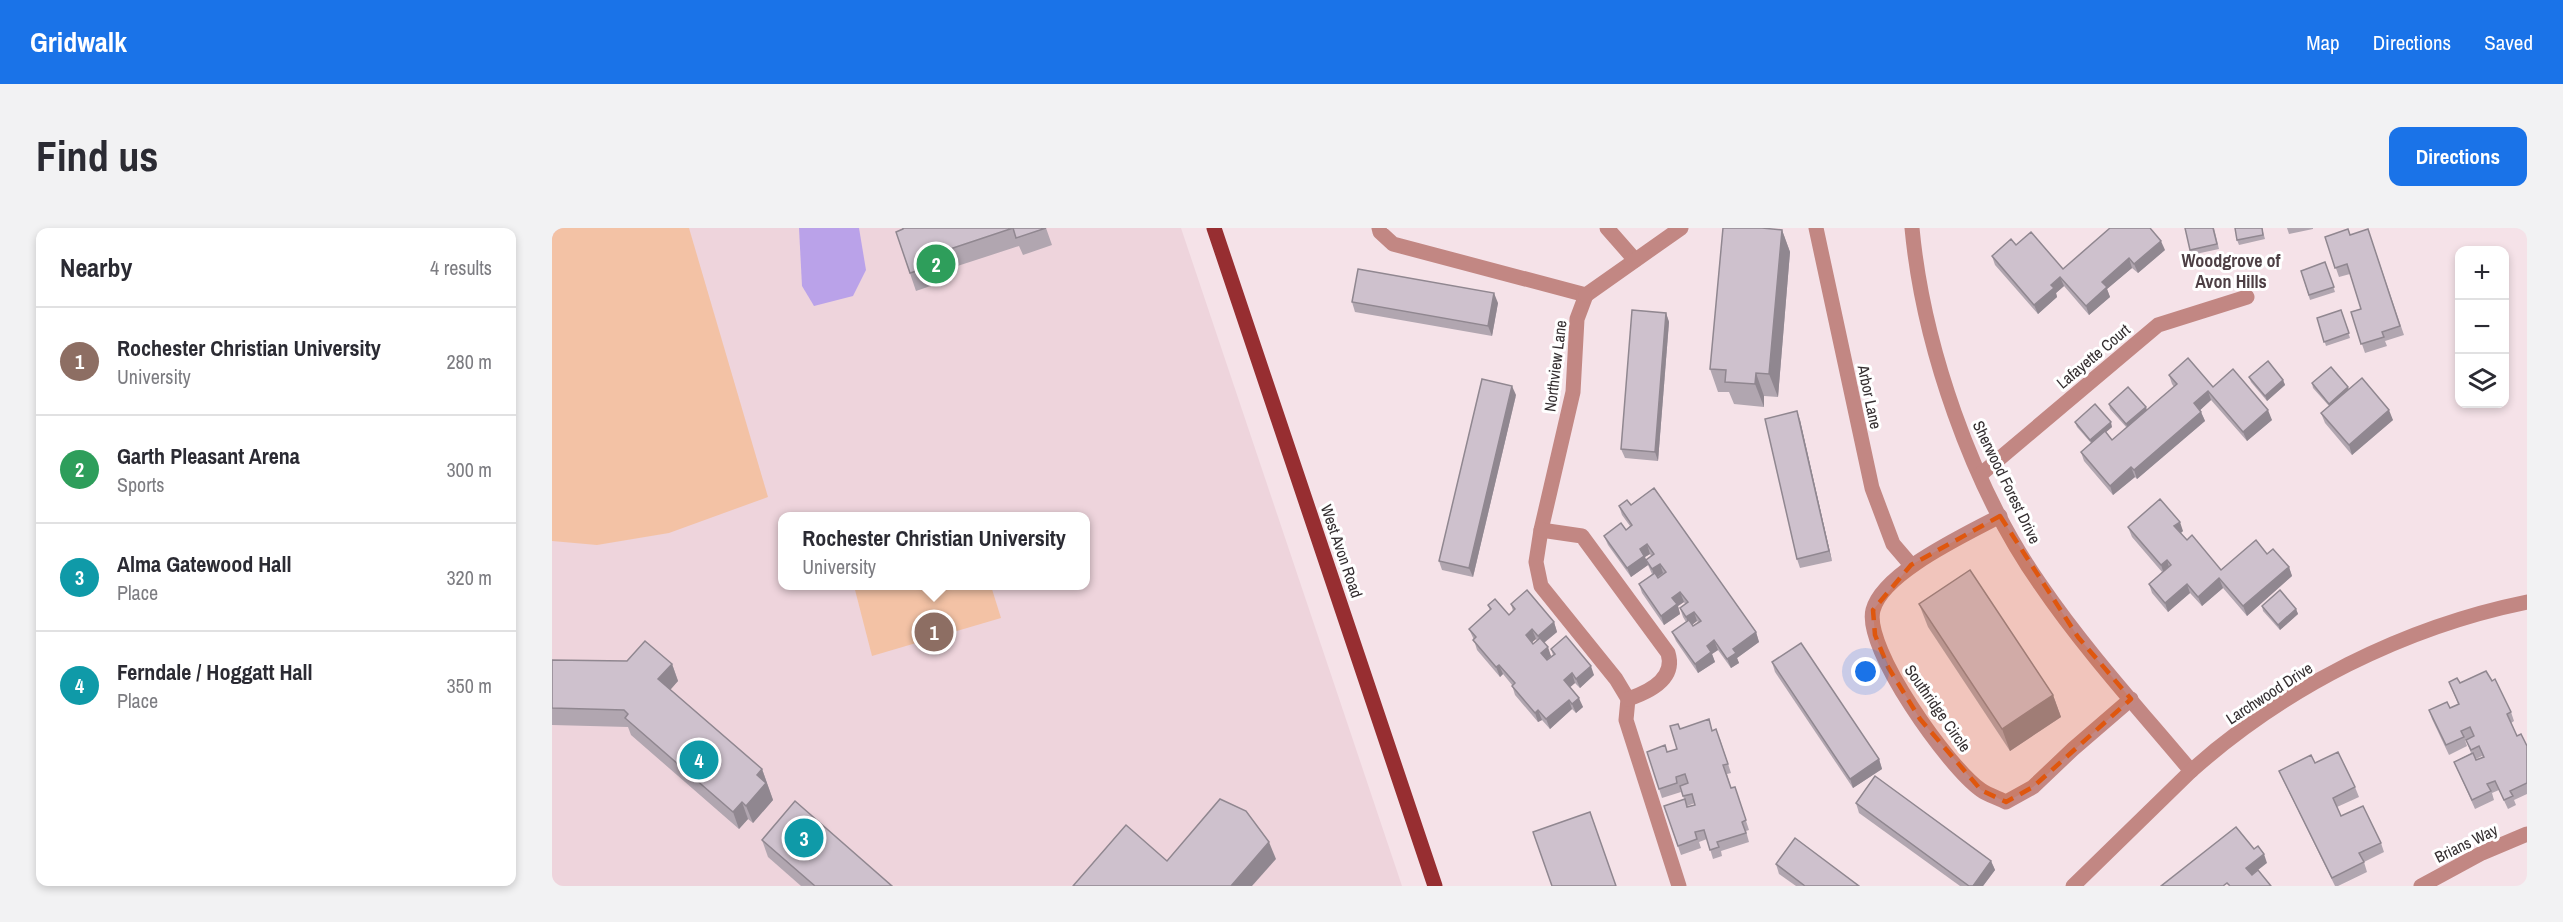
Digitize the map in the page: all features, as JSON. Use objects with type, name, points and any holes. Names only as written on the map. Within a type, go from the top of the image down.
[{"type":"main road","name":"West Avon Road","points":[[1214,228],[1435,886]]},
{"type":"street","points":[[1378,228],[1393,244],[1586,295],[1681,228]]},
{"type":"street","points":[[1607,228],[1635,260]]},
{"type":"street","name":"Arbor Lane","points":[[1816,228],[1872,488],[1893,544],[1911,566]]},
{"type":"street","name":"Sherwood Forest Drive","points":[[1912,228],[1924,300],[1956,418],[2000,516],[2038,582],[2078,637],[2191,771]]},
{"type":"street","name":"Northview Lane","points":[[1586,295],[1577,319],[1573,392],[1541,530],[1536,562],[1541,586],[1616,679],[1628,699]]},
{"type":"street","name":"Lafayette Court","points":[[1980,475],[2158,325],[2247,297]]},
{"type":"street","name":"Southridge Circle","points":[[2000,516],[1911,566],[1883,592],[1873,610],[1875,635],[1888,667],[1920,719],[1948,757],[1981,790],[2006,802],[2033,787],[2131,699]]},
{"type":"street","points":[[1541,530],[1582,536],[1668,653],[1671,663],[1669,673],[1647,693],[1628,699],[1626,720],[1678,886]]},
{"type":"street","name":"Larchwood Drive","points":[[2073,886],[2191,771],[2274,707],[2373,653],[2460,618],[2527,602]]},
{"type":"street","name":"Brians Way","points":[[2421,886],[2482,853],[2527,834]]},
{"type":"highlighted area","points":[[2000,516],[2078,637],[2131,699],[2033,787],[2006,802],[1981,790],[1920,719],[1888,667],[1875,635],[1873,610],[1911,565]]},
{"type":"shaded area","points":[[552,228],[1181,228],[1402,886],[552,886]]},
{"type":"shaded area","points":[[552,228],[689,228],[768,497],[669,533],[597,545],[552,541]]},
{"type":"shaded area","points":[[799,228],[859,228],[866,270],[853,296],[814,306],[802,286]]},
{"type":"shaded area","points":[[855,590],[992,590],[1001,618],[872,656]]},
{"type":"building","points":[[903,228],[1013,228],[932,255],[936,265],[910,273],[896,232]]},
{"type":"building","points":[[1013,228],[1046,228],[1016,238]]},
{"type":"building","points":[[1723,228],[1782,230],[1769,374],[1756,373],[1755,384],[1725,382],[1726,370],[1710,369]]},
{"type":"building","points":[[2110,228],[2150,228],[2161,241],[2134,264],[2129,258],[2102,282],[2107,287],[2086,306],[2060,277],[2051,285],[2054,288],[2034,305],[1992,256],[2011,239],[2016,245],[2031,232],[2063,269]]},
{"type":"building","points":[[2185,228],[2213,228],[2217,244],[2190,250]]},
{"type":"building","points":[[2235,228],[2262,228],[2263,235],[2237,240]]},
{"type":"building","points":[[2348,229],[2350,235],[2368,229],[2400,326],[2382,332],[2384,337],[2361,344],[2351,312],[2361,309],[2347,264],[2335,268],[2325,237]]},
{"type":"building","points":[[2325,262],[2334,287],[2309,295],[2301,271]]},
{"type":"building","points":[[1358,269],[1494,293],[1488,326],[1352,302]]},
{"type":"building","points":[[1632,310],[1666,313],[1655,452],[1621,449]]},
{"type":"building","points":[[2341,310],[2349,333],[2324,342],[2317,318]]},
{"type":"building","points":[[2188,358],[2213,387],[2233,369],[2268,410],[2243,432],[2208,391],[2194,403],[2201,412],[2134,470],[2131,467],[2110,486],[2081,452],[2105,431],[2112,440],[2177,384],[2169,375]]},
{"type":"building","points":[[2268,361],[2283,380],[2265,396],[2249,377]]},
{"type":"building","points":[[2331,367],[2348,387],[2329,404],[2312,383]]},
{"type":"building","points":[[2362,378],[2389,410],[2349,445],[2321,413]]},
{"type":"building","points":[[1482,379],[1512,386],[1469,568],[1439,561]]},
{"type":"building","points":[[2128,387],[2146,407],[2126,424],[2109,404]]},
{"type":"building","points":[[2095,404],[2111,422],[2090,440],[2075,422]]},
{"type":"building","points":[[1797,411],[1829,551],[1797,559],[1765,419]]},
{"type":"building","points":[[1654,488],[1756,632],[1733,649],[1736,653],[1727,659],[1714,640],[1707,646],[1711,652],[1695,664],[1672,632],[1689,620],[1693,626],[1701,621],[1694,612],[1686,617],[1680,608],[1688,602],[1680,592],[1672,598],[1677,604],[1661,616],[1639,584],[1655,573],[1658,578],[1666,572],[1660,564],[1652,569],[1646,560],[1654,554],[1647,544],[1640,549],[1644,556],[1627,568],[1604,536],[1621,523],[1626,530],[1632,525],[1619,506],[1627,500],[1631,505]]},
{"type":"building","points":[[2160,499],[2180,522],[2174,526],[2187,540],[2192,535],[2221,570],[2256,540],[2267,554],[2273,549],[2289,567],[2243,606],[2219,578],[2198,597],[2187,584],[2165,603],[2149,584],[2171,565],[2167,560],[2161,565],[2128,527]]},
{"type":"building","points":[[1970,570],[2053,695],[2002,729],[1919,604]]},
{"type":"building","points":[[1527,590],[1554,622],[1538,636],[1532,629],[1526,635],[1533,644],[1540,638],[1548,647],[1541,653],[1547,660],[1555,654],[1551,649],[1566,636],[1591,666],[1576,679],[1572,673],[1564,680],[1579,698],[1572,704],[1569,700],[1546,719],[1538,710],[1535,713],[1512,686],[1515,683],[1499,665],[1496,667],[1473,640],[1476,637],[1469,629],[1491,609],[1488,605],[1495,599],[1509,615],[1515,609],[1511,604]]},
{"type":"building","points":[[2280,590],[2296,609],[2278,625],[2262,606]]},
{"type":"building","points":[[645,641],[672,664],[658,679],[762,769],[757,775],[766,783],[746,806],[742,802],[733,812],[625,718],[628,714],[624,710],[552,708],[552,660],[627,661]]},
{"type":"building","points":[[1801,643],[1879,759],[1850,779],[1772,662]]},
{"type":"building","points":[[2486,671],[2492,681],[2495,679],[2511,712],[2507,714],[2517,736],[2521,734],[2527,746],[2527,783],[2510,791],[2513,796],[2504,800],[2495,781],[2487,784],[2491,791],[2472,800],[2454,762],[2473,753],[2476,760],[2484,757],[2479,746],[2471,750],[2466,740],[2474,736],[2470,727],[2461,731],[2464,737],[2446,745],[2429,710],[2447,702],[2450,708],[2459,704],[2449,682],[2457,678],[2460,683]]},
{"type":"building","points":[[1709,719],[1712,731],[1716,729],[1728,764],[1723,765],[1731,788],[1735,787],[1746,820],[1742,822],[1746,833],[1717,842],[1719,847],[1710,850],[1704,830],[1695,832],[1697,839],[1678,846],[1664,806],[1685,799],[1687,807],[1695,805],[1692,794],[1683,796],[1680,786],[1688,783],[1685,774],[1676,777],[1677,783],[1659,789],[1647,752],[1665,745],[1667,752],[1677,749],[1670,726],[1678,724],[1680,729]]},
{"type":"building","points":[[2338,752],[2355,787],[2333,798],[2341,816],[2363,806],[2381,843],[2359,853],[2364,862],[2332,878],[2279,771],[2311,755],[2315,763]]},
{"type":"building","points":[[1875,776],[1991,861],[1973,886],[1969,886],[1856,803]]},
{"type":"building","points":[[1220,799],[1246,811],[1269,842],[1231,886],[1073,886],[1126,825],[1167,861]]},
{"type":"building","points":[[795,801],[892,886],[815,886],[762,840]]},
{"type":"building","points":[[1590,812],[1616,886],[1552,886],[1533,832]]},
{"type":"building","points":[[2236,827],[2254,849],[2258,846],[2264,854],[2246,868],[2252,875],[2258,870],[2271,886],[2230,886],[2227,883],[2223,886],[2161,886]]},
{"type":"building","points":[[1795,838],[1859,886],[1805,886],[1776,864]]},
{"type":"place","name":"Garth Pleasant Arena","points":[[936,264]]},
{"type":"place","name":"Rochester Christian University","points":[[934,632]]},
{"type":"place","name":"Ferndale / Hoggatt Hall","points":[[699,760]]},
{"type":"place","name":"Alma Gatewood Hall","points":[[804,838]]},
{"type":"district","name":"Woodgrove of Avon Hills","points":[[2231,270]]}]
